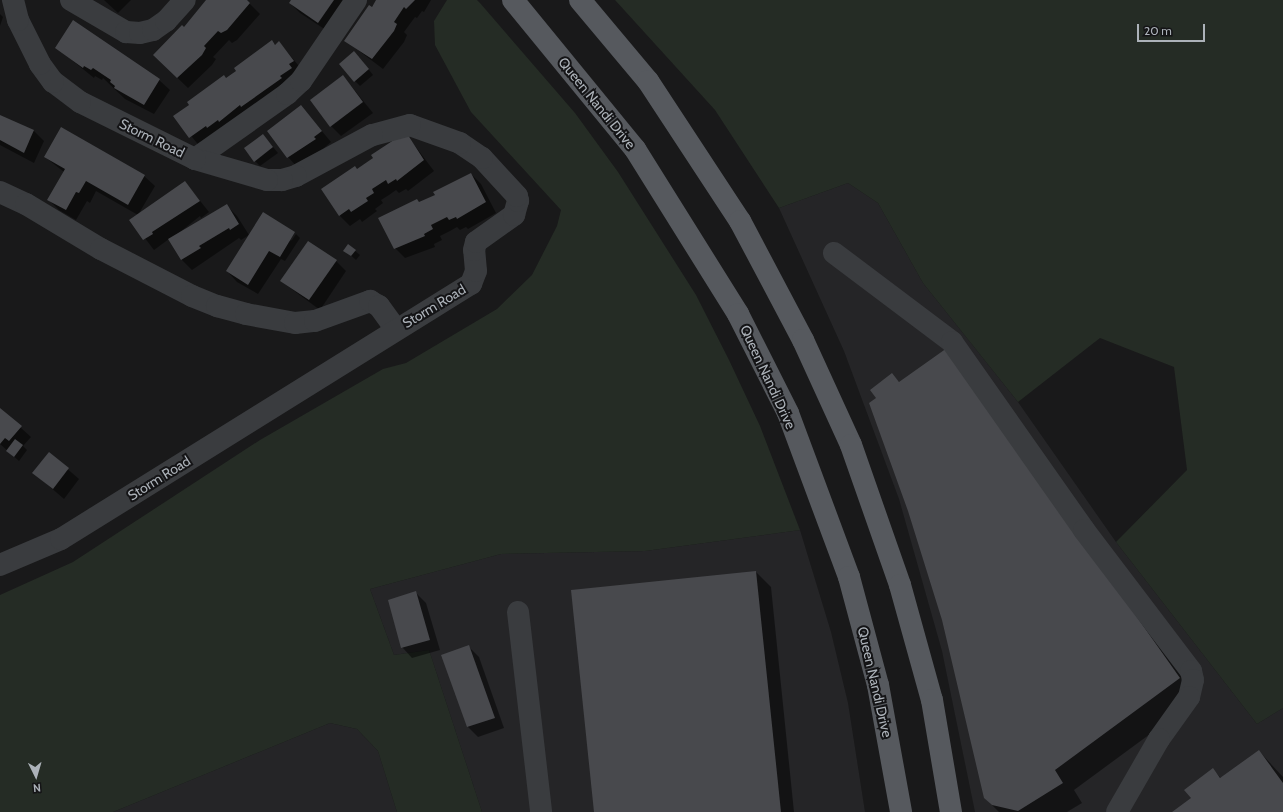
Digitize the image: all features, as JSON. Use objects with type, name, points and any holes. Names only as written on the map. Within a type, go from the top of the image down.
[{"type":"main road","name":"Queen Nandi Drive","points":[[513,0],[635,149],[738,314],[788,413],[849,577],[878,685],[901,812]]},
{"type":"main road","points":[[580,0],[648,81],[740,221],[803,340],[851,445],[900,585],[932,700],[951,812]]},
{"type":"street","name":"Storm Road","points":[[0,565],[61,539],[471,284],[476,271],[474,250],[476,242],[514,215],[518,208],[517,196],[482,158],[460,143],[410,125],[372,135],[296,176],[282,180],[267,180],[195,159],[80,102],[54,82],[40,64],[22,27],[13,0]]},
{"type":"street","points":[[71,0],[126,32],[140,33],[153,30],[166,21],[185,0]]},
{"type":"street","points":[[195,159],[287,94],[301,81],[356,0]]},
{"type":"street","points":[[0,192],[101,249],[192,296],[217,306],[295,323],[315,321],[370,301],[379,306],[396,330]]},
{"type":"street","points":[[834,253],[952,342],[1084,530],[1191,671],[1193,680],[1189,697],[1159,739],[1117,812]]},
{"type":"street","points":[[518,612],[541,812]]},
{"type":"shaded area","points":[[447,0],[477,0],[480,3],[575,113],[618,172],[696,295],[760,426],[800,530],[645,551],[501,554],[370,589],[394,655],[429,650],[482,812],[397,812],[378,751],[357,729],[330,723],[113,812],[0,812],[0,595],[73,562],[260,440],[383,369],[406,363],[497,309],[532,275],[557,226],[561,210],[471,112],[435,45],[434,21]]},
{"type":"shaded area","points":[[615,0],[1283,0],[1283,708],[1257,724],[1116,542],[1187,470],[1174,367],[1100,338],[1018,402],[923,283],[878,203],[848,183],[779,208],[715,110]]},
{"type":"shaded area","points":[[848,183],[878,203],[923,283],[1018,402],[1116,542],[1257,724],[1283,708],[1283,812],[975,812],[942,651],[899,499],[844,351],[779,208]]},
{"type":"shaded area","points":[[800,530],[831,632],[848,703],[865,812],[482,812],[429,650],[394,655],[370,589],[501,554],[645,551]]},
{"type":"shaded area","points":[[330,723],[357,729],[378,751],[397,812],[113,812]]},
{"type":"building","points":[[206,0],[247,0],[250,3],[227,30],[221,33],[218,31],[204,46],[206,48],[202,55],[177,78],[153,55],[182,25],[184,27]]},
{"type":"building","points":[[291,0],[334,0],[318,23],[289,3]]},
{"type":"building","points":[[376,0],[415,0],[406,9],[404,7],[394,22],[397,24],[394,31],[372,59],[344,41],[369,5],[372,7]]},
{"type":"building","points":[[73,20],[160,79],[144,105],[114,88],[115,86],[110,82],[111,80],[93,68],[91,70],[84,66],[83,68],[55,48]]},
{"type":"building","points":[[272,40],[275,45],[279,41],[294,61],[289,64],[292,68],[280,76],[282,78],[241,107],[240,105],[219,122],[218,120],[207,128],[206,126],[189,138],[173,116],[189,105],[187,102],[224,75],[226,78],[236,71],[234,68]]},
{"type":"building","points":[[354,51],[369,69],[354,82],[339,64]]},
{"type":"building","points":[[343,75],[363,102],[330,127],[310,100]]},
{"type":"building","points":[[301,105],[322,131],[314,137],[316,139],[287,158],[267,131]]},
{"type":"building","points":[[0,115],[34,130],[24,153],[0,140]]},
{"type":"building","points":[[61,127],[145,175],[128,205],[86,181],[79,193],[76,192],[66,210],[47,200],[65,169],[44,157]]},
{"type":"building","points":[[406,132],[424,160],[397,181],[396,179],[388,184],[386,180],[372,189],[374,193],[366,198],[368,201],[351,212],[349,209],[339,216],[321,189],[355,166],[357,169],[373,158],[371,155]]},
{"type":"building","points":[[263,134],[273,147],[254,162],[244,148]]},
{"type":"building","points":[[471,173],[486,202],[457,219],[456,217],[449,220],[447,217],[431,225],[433,229],[424,234],[425,236],[394,249],[378,218],[417,199],[419,202],[435,195],[433,192]]},
{"type":"building","points":[[185,181],[200,201],[152,232],[153,234],[143,240],[129,220]]},
{"type":"building","points":[[227,204],[239,224],[230,230],[229,228],[199,246],[201,248],[181,260],[168,239]]},
{"type":"building","points":[[263,212],[295,232],[280,257],[269,251],[248,285],[226,271]]},
{"type":"building","points":[[308,241],[337,260],[309,300],[280,281]]},
{"type":"building","points":[[348,244],[356,250],[351,256],[343,251]]},
{"type":"building","points":[[947,348],[1180,678],[1055,770],[1063,783],[1018,811],[992,805],[984,798],[942,620],[908,511],[869,403],[876,398],[870,390],[892,373],[899,382]]},
{"type":"building","points":[[0,408],[22,426],[9,441],[5,438],[0,444]]},
{"type":"building","points":[[15,439],[23,445],[14,457],[6,451]]},
{"type":"building","points":[[49,452],[69,468],[53,489],[32,473]]},
{"type":"building","points":[[756,571],[781,812],[594,812],[571,590]]},
{"type":"building","points":[[416,591],[430,640],[401,648],[388,600]]},
{"type":"building","points":[[469,645],[495,718],[467,727],[441,655]]},
{"type":"building","points":[[1259,750],[1283,783],[1283,812],[1172,812],[1191,798],[1184,790],[1213,768],[1220,778]]}]
